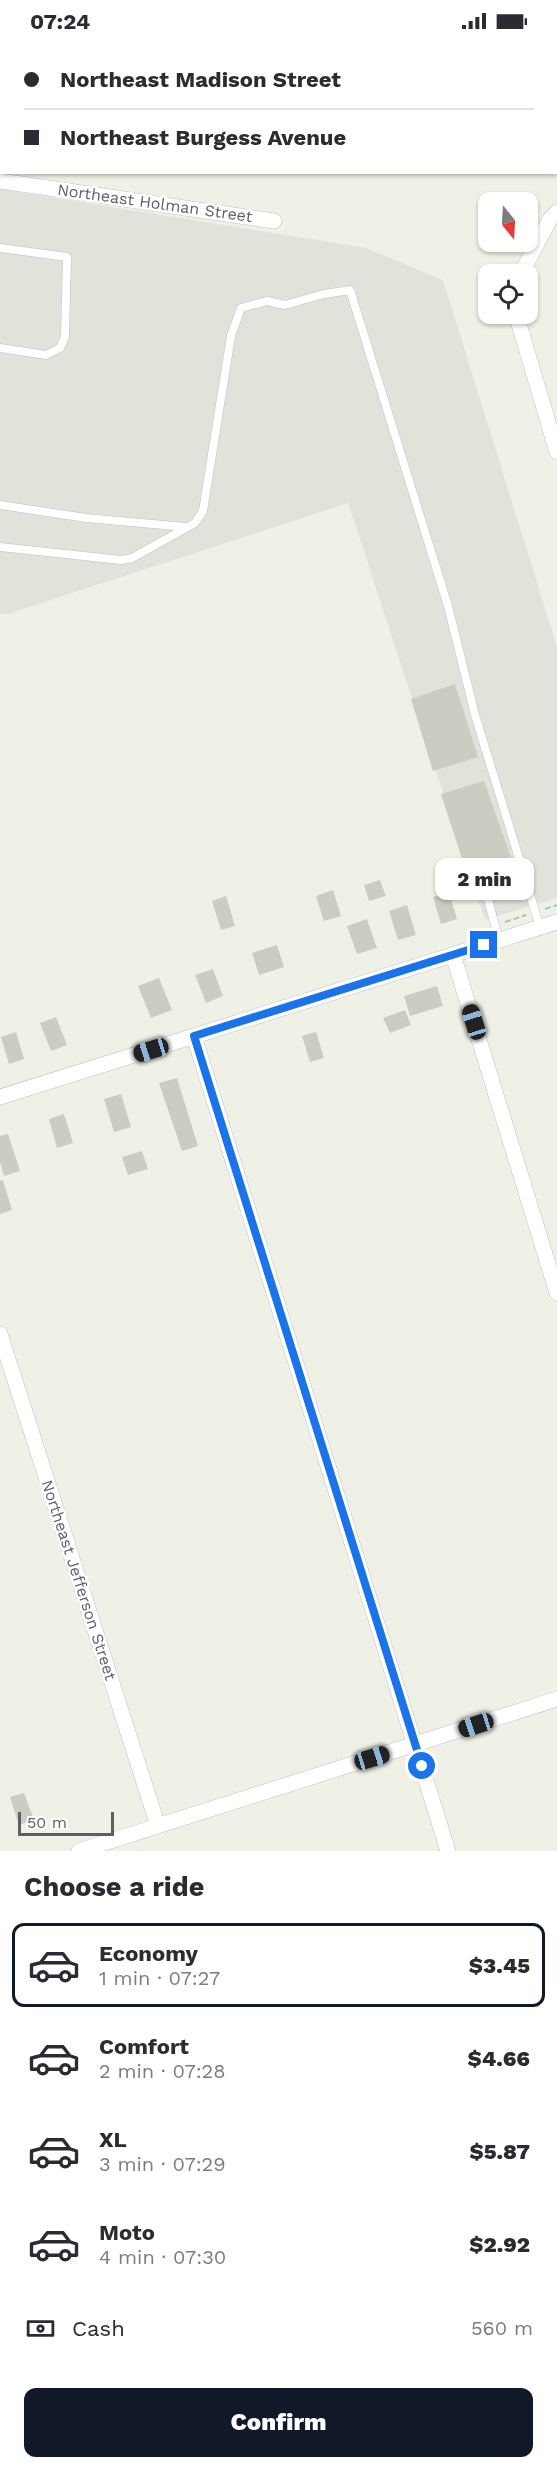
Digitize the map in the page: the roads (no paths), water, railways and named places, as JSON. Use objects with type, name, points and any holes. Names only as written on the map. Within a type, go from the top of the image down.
[{"type":"street","name":"Northeast Holman Street","points":[[0,181],[274,220]]},
{"type":"street","points":[[526,264],[550,219],[557,212]]},
{"type":"street","points":[[519,324],[557,452]]},
{"type":"street","points":[[0,1097],[557,922]]},
{"type":"street","points":[[453,955],[557,1293]]},
{"type":"street","points":[[194,1036],[448,1851]]},
{"type":"street","name":"Northeast Jefferson Street","points":[[0,1334],[158,1826]]},
{"type":"street","points":[[79,1851],[557,1700]]},
{"type":"lane","points":[[0,248],[67,257],[65,337],[60,348],[46,355],[0,348]]},
{"type":"lane","points":[[0,547],[121,560],[132,558],[195,523],[203,511],[231,336],[241,308],[267,301],[285,305],[324,294],[350,290],[448,606],[475,715],[540,927]]},
{"type":"lane","points":[[0,505],[86,518],[188,527]]},
{"type":"lane","points":[[499,940],[483,881],[522,868]]}]
